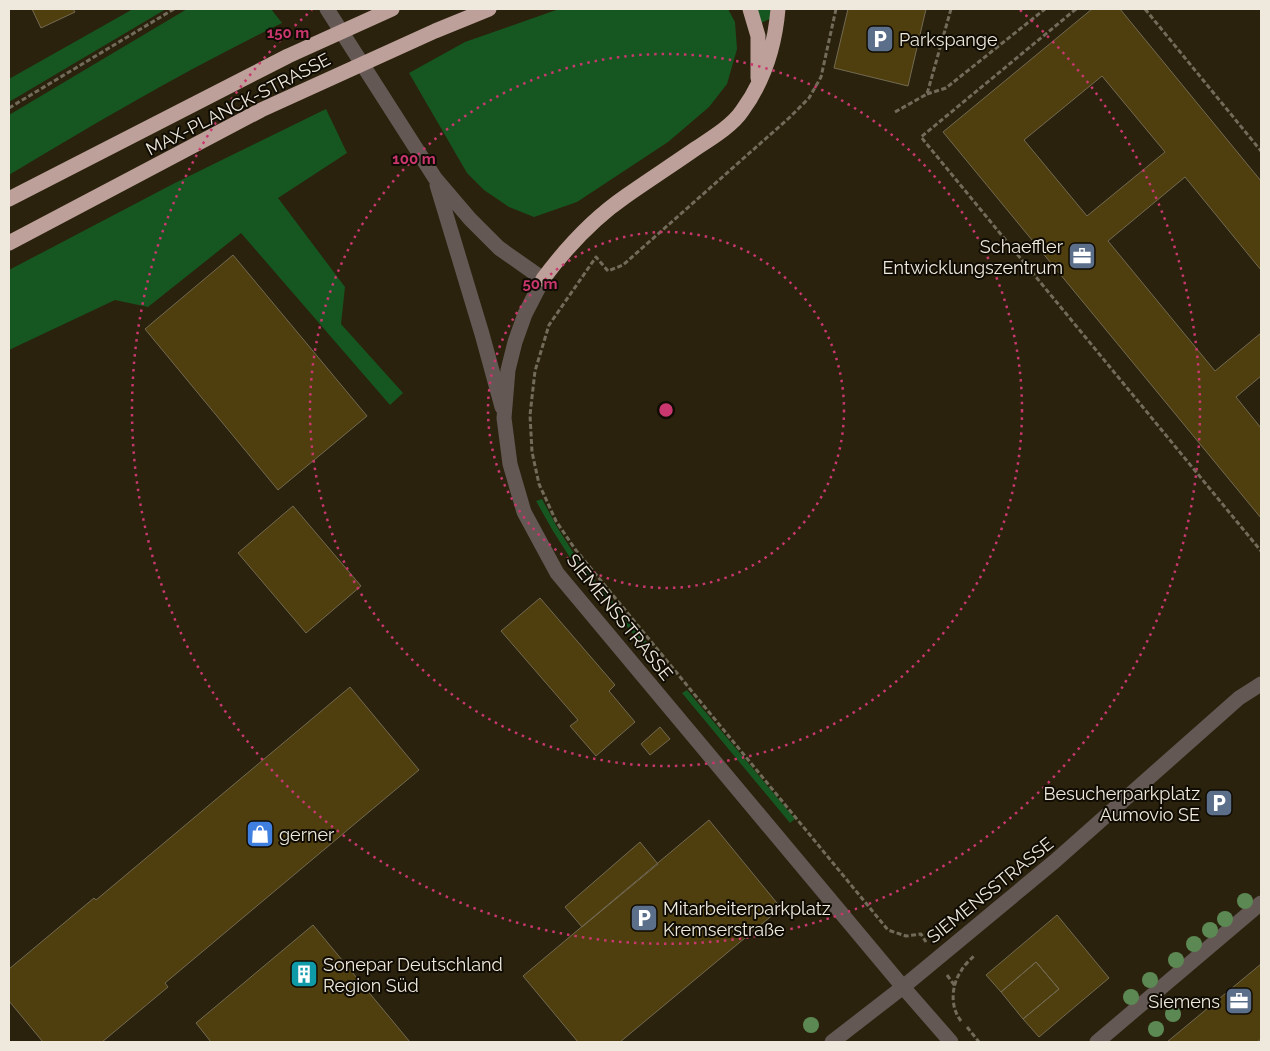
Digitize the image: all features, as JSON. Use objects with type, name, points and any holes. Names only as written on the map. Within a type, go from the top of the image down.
[{"type":"highway","name":"MAX-PLANCK-STRASSE","points":[[9,199],[288,56],[392,9]]},
{"type":"highway","name":"MAX-PLANCK-STRASSE","points":[[9,243],[261,110],[489,9]]},
{"type":"highway","points":[[750,9],[758,36],[758,84]]},
{"type":"highway","points":[[543,279],[562,254],[623,197],[716,136],[742,113],[758,84],[769,58],[776,29],[778,9]]},
{"type":"street","points":[[327,9],[435,178],[470,219],[499,248],[543,279]]},
{"type":"street","points":[[435,178],[482,334],[504,418]]},
{"type":"street","name":"SIEMENSSTRASSE","points":[[543,279],[525,314],[515,342],[508,370],[504,418],[510,464],[524,512],[558,573],[950,1042]]},
{"type":"street","name":"SIEMENSSTRASSE","points":[[903,988],[1056,861],[1239,698],[1261,684]]},
{"type":"street","points":[[1096,1042],[1261,903]]},
{"type":"street","points":[[832,1042],[903,988]]},
{"type":"path","points":[[9,108],[174,9]]},
{"type":"path","points":[[836,9],[821,78],[809,98],[789,118],[623,265],[608,271],[596,257],[571,292],[549,325],[535,372],[530,415],[532,452],[539,484],[556,521],[575,549],[888,930],[906,936],[920,934],[955,986]]},
{"type":"path","points":[[927,94],[951,9]]},
{"type":"path","points":[[895,112],[927,94],[946,88],[1046,9]]},
{"type":"path","points":[[1076,9],[921,136],[1261,551]]},
{"type":"path","points":[[1145,9],[1261,151]]},
{"type":"path","points":[[979,1042],[958,1016],[952,1004],[960,971],[980,950]]},
{"type":"green space","points":[[133,9],[166,9],[9,102],[9,79]]},
{"type":"green space","points":[[187,9],[271,9],[282,23],[144,96],[9,175],[9,115]]},
{"type":"green space","points":[[559,9],[728,9],[735,22],[737,49],[727,84],[709,107],[668,142],[577,202],[534,217],[509,207],[484,190],[467,173],[409,73],[465,42]]},
{"type":"green space","points":[[757,9],[770,9],[770,19],[761,23]]},
{"type":"green space","points":[[326,109],[347,153],[278,198],[345,287],[341,324],[403,393],[390,405],[241,233],[148,307],[115,300],[9,350],[9,270],[173,184]]},
{"type":"green space","points":[[542,499],[578,560],[650,646],[645,648],[574,564],[536,501]]},
{"type":"green space","points":[[687,690],[795,819],[790,823],[682,693]]},
{"type":"building","points":[[32,9],[73,9],[75,12],[41,28]]},
{"type":"building","name":"Parkspange","points":[[848,9],[926,9],[908,86],[834,68]]},
{"type":"building","name":"Schaeffler Entwicklungszentrum","points":[[1092,9],[1120,9],[1261,181],[1261,270],[1185,177],[1108,241],[1215,371],[1261,333],[1261,376],[1236,397],[1261,428],[1261,518],[943,132]],"holes":[[[1102,76],[1165,152],[1087,216],[1024,140]]]},
{"type":"building","points":[[233,255],[367,416],[278,490],[145,329]]},
{"type":"building","points":[[293,506],[361,586],[306,633],[238,553]]},
{"type":"building","points":[[540,598],[615,685],[609,691],[635,722],[596,756],[570,726],[578,720],[501,631]]},
{"type":"building","name":"gerner","points":[[350,687],[419,770],[165,983],[168,987],[102,1042],[43,1042],[9,1001],[9,969],[94,898],[96,900]]},
{"type":"building","points":[[660,727],[670,739],[650,755],[641,744]]},
{"type":"building","points":[[709,820],[781,908],[620,1042],[578,1042],[523,976]]},
{"type":"building","points":[[640,842],[658,864],[582,927],[565,907]]},
{"type":"building","points":[[1057,915],[1109,978],[1039,1037],[1023,1019],[1059,989],[1036,962],[1001,992],[986,975]]},
{"type":"building","name":"Sonepar Deutschland Region Süd","points":[[313,925],[410,1042],[211,1042],[196,1023]]},
{"type":"building","points":[[1036,962],[1059,989],[1023,1019],[1001,992]]},
{"type":"building","name":"Siemens","points":[[1261,964],[1261,1039],[1257,1042],[1167,1042]]},
{"type":"place","name":"Parkspange","points":[[880,39]]},
{"type":"place","name":"Schaeffler Entwicklungszentrum","points":[[1082,256]]},
{"type":"place","name":"Besucherparkplatz Aumovio SE","points":[[1219,803]]},
{"type":"place","name":"gerner","points":[[260,834]]},
{"type":"place","name":"Mitarbeiterparkplatz Kremserstraße","points":[[644,918]]},
{"type":"place","name":"Sonepar Deutschland Region Süd","points":[[304,974]]},
{"type":"place","name":"Siemens","points":[[1239,1001]]}]
